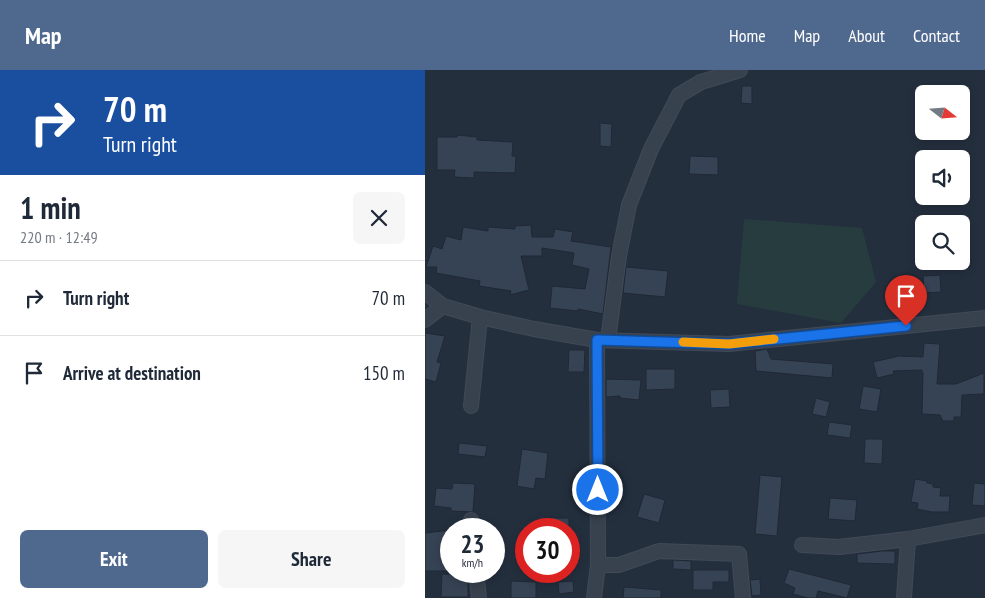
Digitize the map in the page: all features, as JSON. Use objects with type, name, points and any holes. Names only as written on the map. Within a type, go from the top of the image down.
[{"type":"street","points":[[594,598],[598,565],[602,340],[629,205],[651,149],[679,95],[701,82],[740,70]]},
{"type":"street","points":[[425,292],[443,306],[480,317],[534,330],[602,340],[729,344],[985,318]]},
{"type":"street","points":[[425,320],[443,306]]},
{"type":"street","points":[[471,406],[480,317]]},
{"type":"street","points":[[802,545],[839,547],[908,539],[985,525]]},
{"type":"street","points":[[904,598],[908,539]]},
{"type":"street","points":[[598,565],[619,565],[659,551],[739,554],[743,598]]},
{"type":"street","points":[[477,583],[479,598]]},
{"type":"green space","points":[[744,219],[862,228],[876,282],[841,323],[737,304]]},
{"type":"building","points":[[742,86],[752,86],[752,104],[741,103]]},
{"type":"building","points":[[600,123],[612,124],[611,147],[600,146]]},
{"type":"building","points":[[457,135],[477,137],[477,140],[513,142],[512,156],[516,156],[515,173],[474,172],[474,178],[454,177],[455,170],[437,170],[437,137],[457,137]]},
{"type":"building","points":[[690,156],[718,157],[718,175],[689,174]]},
{"type":"building","points":[[531,225],[532,237],[553,237],[555,229],[573,232],[571,241],[611,247],[603,314],[578,309],[578,311],[550,308],[552,286],[585,289],[589,269],[572,265],[574,253],[542,248],[542,256],[521,256],[529,290],[510,295],[511,291],[479,286],[480,281],[436,273],[437,267],[426,267],[433,246],[442,249],[446,236],[461,240],[463,227],[488,231],[488,227],[515,229],[515,226]]},
{"type":"building","points":[[626,267],[668,271],[665,297],[623,293]]},
{"type":"building","points":[[940,275],[941,292],[924,293],[923,276]]},
{"type":"building","points":[[425,333],[445,336],[437,362],[441,363],[436,382],[425,379]]},
{"type":"building","points":[[924,343],[940,344],[937,384],[956,384],[984,373],[984,394],[962,395],[961,417],[954,417],[954,421],[943,421],[940,415],[922,414],[922,370],[893,371],[894,374],[877,378],[873,362],[899,356],[923,357]]},
{"type":"building","points":[[767,349],[771,359],[833,364],[832,378],[756,371],[755,351]]},
{"type":"building","points":[[569,350],[585,350],[584,372],[568,372]]},
{"type":"building","points":[[646,369],[675,369],[675,389],[646,390]]},
{"type":"building","points":[[606,379],[641,380],[639,400],[620,398],[620,396],[606,397]]},
{"type":"building","points":[[863,386],[881,389],[877,412],[859,409]]},
{"type":"building","points":[[729,389],[730,407],[711,408],[710,390]]},
{"type":"building","points":[[816,398],[830,402],[826,417],[812,414]]},
{"type":"building","points":[[829,422],[852,425],[850,438],[827,435]]},
{"type":"building","points":[[865,439],[883,439],[882,464],[864,463]]},
{"type":"building","points":[[459,443],[487,446],[485,457],[458,454]]},
{"type":"building","points":[[522,449],[548,453],[545,479],[536,478],[534,489],[517,486]]},
{"type":"building","points":[[760,475],[782,477],[777,536],[755,534]]},
{"type":"building","points":[[915,479],[927,481],[927,483],[933,484],[933,487],[941,488],[940,496],[950,496],[949,512],[932,512],[917,509],[918,503],[911,502]]},
{"type":"building","points":[[453,483],[475,484],[473,512],[451,511],[451,508],[434,506],[436,488],[452,489]]},
{"type":"building","points":[[974,483],[985,484],[985,506],[972,505]]},
{"type":"building","points":[[644,494],[665,500],[659,523],[637,517]]},
{"type":"building","points":[[830,498],[857,500],[855,521],[828,519]]},
{"type":"building","points":[[440,531],[440,571],[425,571],[425,533]]},
{"type":"building","points":[[895,551],[895,564],[857,563],[857,554]]},
{"type":"building","points":[[673,560],[691,561],[691,570],[673,569]]},
{"type":"building","points":[[789,569],[851,585],[847,598],[818,591],[816,598],[793,594],[795,588],[784,583]]},
{"type":"building","points":[[693,570],[729,570],[729,582],[713,582],[713,590],[693,590]]},
{"type":"building","points":[[760,579],[761,595],[752,596],[750,580]]},
{"type":"building","points":[[511,581],[515,581],[515,583],[536,583],[536,598],[511,598]]},
{"type":"building","points":[[442,583],[468,583],[468,597],[441,597]]},
{"type":"building","points":[[558,583],[573,583],[574,592],[559,594]]},
{"type":"building","points":[[624,587],[661,590],[661,598],[623,598]]},
{"type":"slow traffic","points":[[683,342],[729,344],[774,339]]},
{"type":"route","points":[[598,490],[597,340],[729,344],[906,326]]}]
